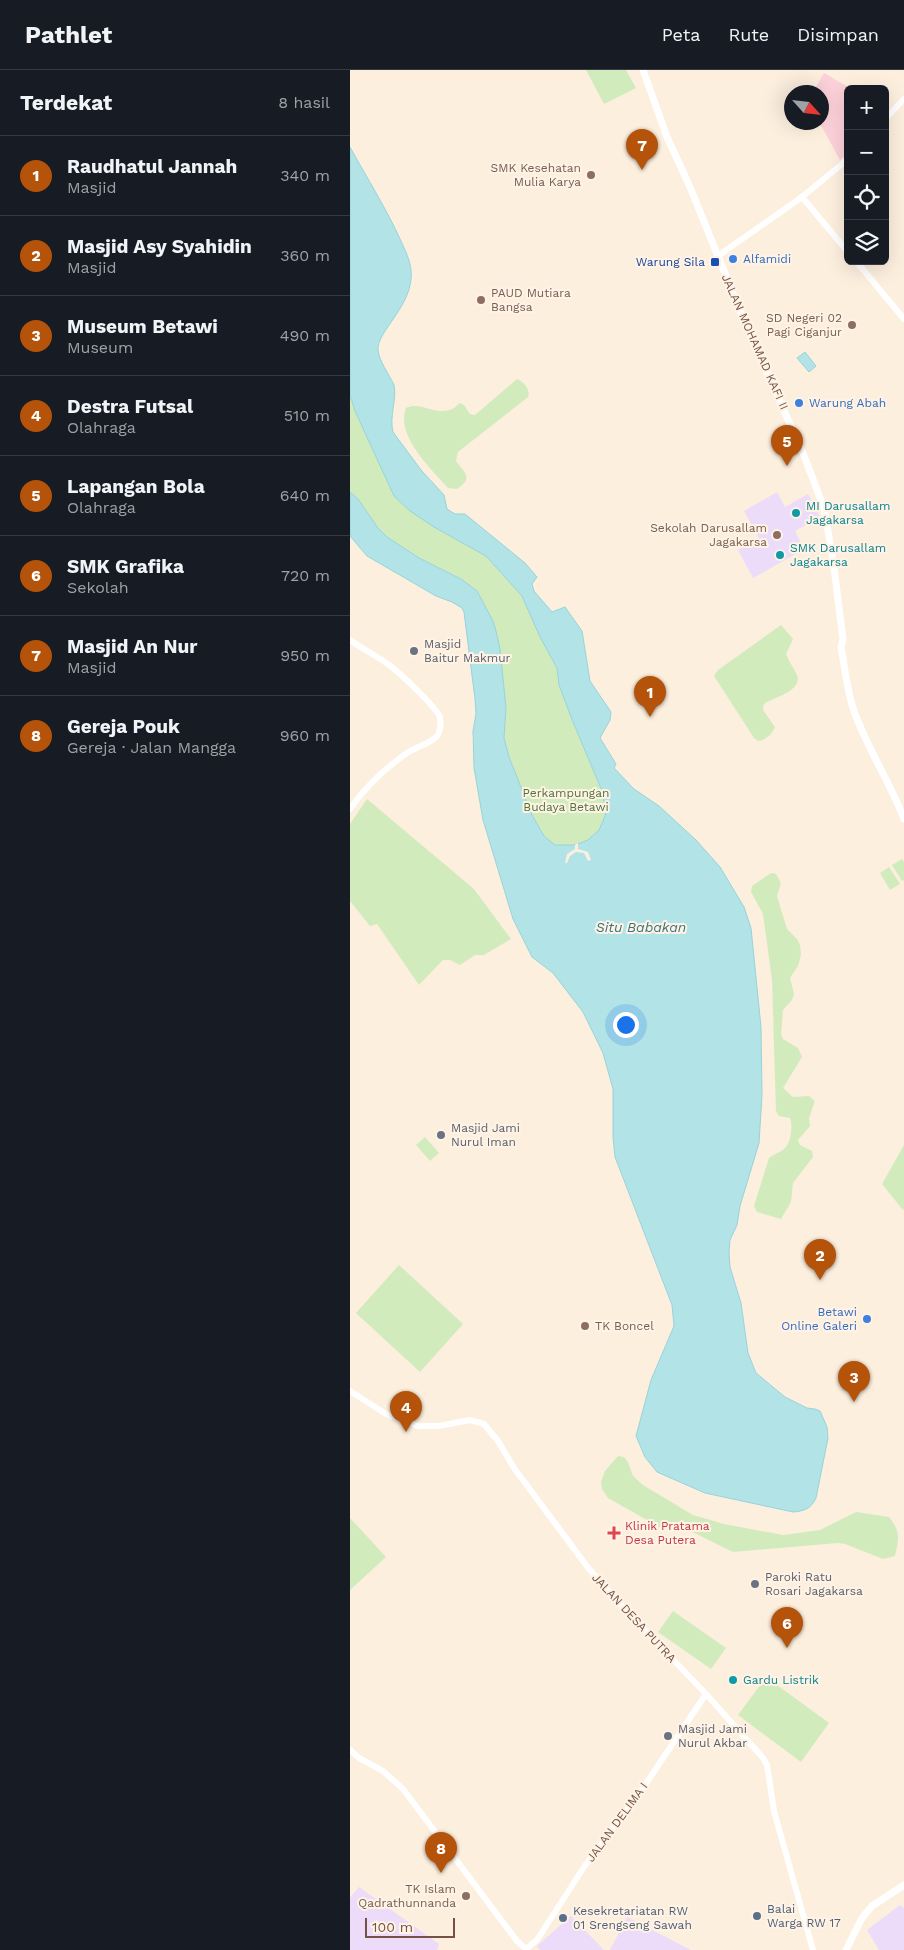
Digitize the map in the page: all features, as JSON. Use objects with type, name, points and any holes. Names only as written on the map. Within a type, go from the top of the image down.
[{"type":"main road","name":"JALAN MOHAMAD KAFI II","points":[[643,70],[667,137],[690,187],[745,324],[804,453],[824,508],[833,560],[842,639],[841,647],[852,703],[866,739],[904,819]]},
{"type":"main road","points":[[846,1950],[862,1918],[872,1906],[904,1885]]},
{"type":"street","points":[[889,115],[904,99]]},
{"type":"street","points":[[718,256],[802,197],[844,162]]},
{"type":"street","points":[[802,197],[844,247]]},
{"type":"street","points":[[859,265],[904,319]]},
{"type":"street","points":[[350,640],[390,666],[409,683],[436,712],[440,718],[440,726],[438,735],[430,742],[415,748],[391,764],[370,783],[350,809]]},
{"type":"street","name":"JALAN DESA PUTRA","points":[[350,1390],[386,1414],[418,1426],[439,1426],[470,1420],[484,1424],[498,1441],[514,1468],[589,1569],[763,1758],[767,1765],[776,1821],[813,1950]]},
{"type":"street","name":"JALAN DELIMA I","points":[[526,1949],[537,1940],[584,1867],[643,1788],[706,1694]]},
{"type":"street","points":[[350,1750],[359,1758],[383,1771],[403,1789],[517,1941],[526,1949]]},
{"type":"shaded area","points":[[824,73],[845,85],[844,156],[840,160],[824,130],[829,130],[829,85],[817,85]]},
{"type":"shaded area","name":"Sekolah Darusallam Jagakarsa","points":[[777,492],[785,507],[808,494],[820,517],[795,531],[804,549],[753,578],[738,550],[759,538],[744,511]]},
{"type":"shaded area","points":[[359,1887],[439,1944],[437,1950],[350,1950],[350,1898]]},
{"type":"shaded area","points":[[900,1905],[904,1908],[904,1950],[879,1950],[867,1930]]},
{"type":"shaded area","points":[[571,1916],[604,1950],[540,1950],[537,1946]]},
{"type":"shaded area","points":[[627,1917],[691,1950],[610,1950]]},
{"type":"green space","points":[[586,70],[626,70],[636,88],[604,104]]},
{"type":"green space","points":[[517,379],[526,386],[529,392],[528,397],[458,452],[456,461],[465,473],[466,479],[457,489],[448,488],[416,451],[410,440],[404,418],[406,408],[416,406],[444,411],[460,403],[464,405],[470,414],[475,415]]},
{"type":"green space","name":"Perkampungan Budaya Betawi","points":[[350,395],[355,411],[394,496],[410,511],[486,556],[522,596],[557,668],[559,685],[602,791],[606,813],[599,830],[588,840],[575,845],[555,845],[544,836],[532,815],[509,757],[504,738],[506,708],[500,649],[496,631],[493,621],[477,591],[461,579],[419,558],[387,537],[378,528],[358,499],[350,492]]},
{"type":"green space","points":[[781,625],[793,639],[786,654],[797,675],[798,681],[792,690],[764,704],[763,710],[775,727],[768,736],[758,741],[754,738],[714,676],[718,670]]},
{"type":"green space","points":[[367,799],[474,889],[511,939],[484,955],[475,955],[460,965],[450,960],[443,960],[419,985],[377,924],[370,926],[350,901],[350,824]]},
{"type":"green space","points":[[902,859],[904,862],[904,880],[902,881],[892,865]]},
{"type":"green space","points":[[889,867],[900,884],[890,890],[880,873]]},
{"type":"green space","points":[[771,873],[776,874],[781,883],[777,896],[787,929],[797,939],[801,955],[798,966],[790,978],[794,994],[792,1000],[783,1010],[781,1034],[783,1039],[798,1048],[802,1057],[783,1088],[793,1097],[809,1096],[815,1101],[809,1118],[810,1126],[798,1140],[800,1145],[812,1151],[813,1157],[793,1183],[791,1202],[781,1219],[757,1212],[754,1206],[769,1158],[786,1147],[790,1139],[791,1130],[790,1118],[779,1116],[776,1111],[772,980],[763,914],[751,892],[752,886]]},
{"type":"green space","points":[[425,1137],[439,1153],[430,1161],[416,1145]]},
{"type":"green space","points":[[904,1145],[904,1209],[903,1210],[882,1184]]},
{"type":"green space","points":[[399,1265],[463,1324],[420,1372],[356,1313]]},
{"type":"green space","points":[[618,1456],[624,1457],[633,1476],[643,1485],[693,1515],[724,1524],[783,1535],[820,1530],[856,1512],[889,1517],[896,1527],[898,1535],[895,1556],[883,1559],[838,1543],[733,1552],[684,1528],[661,1528],[608,1498],[602,1489],[601,1482],[605,1471]]},
{"type":"green space","points":[[350,1518],[386,1557],[350,1590]]},
{"type":"green space","points":[[673,1611],[726,1648],[711,1669],[658,1632]]},
{"type":"green space","points":[[766,1677],[829,1723],[801,1762],[738,1715]]},
{"type":"water","name":"Situ Babakan","points":[[350,147],[383,205],[406,251],[411,270],[411,282],[407,294],[402,306],[383,335],[378,350],[382,363],[394,385],[393,432],[421,470],[444,495],[447,509],[455,514],[465,514],[525,563],[537,577],[532,584],[534,591],[552,612],[565,607],[582,631],[590,681],[611,712],[610,720],[600,738],[616,764],[614,768],[634,789],[659,806],[696,840],[720,867],[744,907],[751,928],[761,1027],[762,1095],[759,1143],[740,1206],[737,1225],[730,1240],[730,1267],[741,1303],[748,1353],[756,1373],[785,1397],[807,1408],[820,1411],[827,1427],[828,1438],[816,1498],[812,1505],[804,1510],[793,1512],[705,1493],[657,1472],[645,1457],[636,1436],[651,1380],[674,1326],[672,1305],[615,1157],[613,1089],[603,1053],[583,1012],[553,973],[532,957],[513,919],[483,820],[474,768],[473,731],[476,714],[464,612],[462,608],[452,602],[436,596],[367,556],[350,536],[350,492],[358,499],[378,528],[387,537],[419,558],[461,579],[477,591],[493,621],[500,649],[506,708],[504,738],[509,757],[532,815],[544,836],[555,845],[575,845],[588,840],[599,830],[606,813],[602,791],[559,685],[557,668],[540,637],[522,596],[486,556],[434,527],[410,511],[394,496],[355,411],[350,395]]},
{"type":"water","points":[[805,352],[816,366],[809,372],[797,358]]},
{"type":"pier","points":[[578,843],[578,849],[588,852],[591,860],[588,861],[584,853],[576,852],[565,863],[567,854],[575,849],[575,845]]},
{"type":"place","name":"Masjid An Nur","points":[[642,170]]},
{"type":"place","name":"SMK Kesehatan Mulia Karya","points":[[591,175]]},
{"type":"place","name":"Alfamidi","points":[[733,259]]},
{"type":"place","name":"Warung Sila","points":[[715,262]]},
{"type":"place","name":"PAUD Mutiara Bangsa","points":[[481,300]]},
{"type":"place","name":"SD Negeri 02 Pagi Ciganjur","points":[[852,325]]},
{"type":"place","name":"Warung Abah","points":[[799,403]]},
{"type":"place","name":"Lapangan Bola","points":[[787,466]]},
{"type":"place","name":"MI Darusallam Jagakarsa","points":[[796,513]]},
{"type":"place","name":"Sekolah Darusallam Jagakarsa","points":[[777,535]]},
{"type":"place","name":"SMK Darusallam Jagakarsa","points":[[780,555]]},
{"type":"place","name":"Masjid Baitur Makmur","points":[[414,651]]},
{"type":"place","name":"Raudhatul Jannah","points":[[650,717]]},
{"type":"place","name":"Masjid Jami Nurul Iman","points":[[441,1135]]},
{"type":"place","name":"Masjid Asy Syahidin","points":[[820,1280]]},
{"type":"place","name":"Betawi Online Galeri","points":[[867,1319]]},
{"type":"place","name":"TK Boncel","points":[[585,1326]]},
{"type":"place","name":"Museum Betawi","points":[[854,1402]]},
{"type":"place","name":"Destra Futsal","points":[[406,1432]]},
{"type":"place","name":"Klinik Pratama Desa Putera","points":[[614,1533]]},
{"type":"place","name":"Paroki Ratu Rosari Jagakarsa","points":[[755,1584]]},
{"type":"place","name":"SMK Grafika","points":[[787,1648]]},
{"type":"place","name":"Gardu Listrik","points":[[733,1680]]},
{"type":"place","name":"Masjid Jami Nurul Akbar","points":[[668,1736]]},
{"type":"place","name":"Gereja Pouk","points":[[441,1873]]},
{"type":"place","name":"TK Islam Qadrathunnanda","points":[[466,1896]]},
{"type":"place","name":"Balai Warga RW 17","points":[[757,1916]]},
{"type":"place","name":"Kesekretariatan RW 01 Srengseng Sawah","points":[[563,1918]]}]
